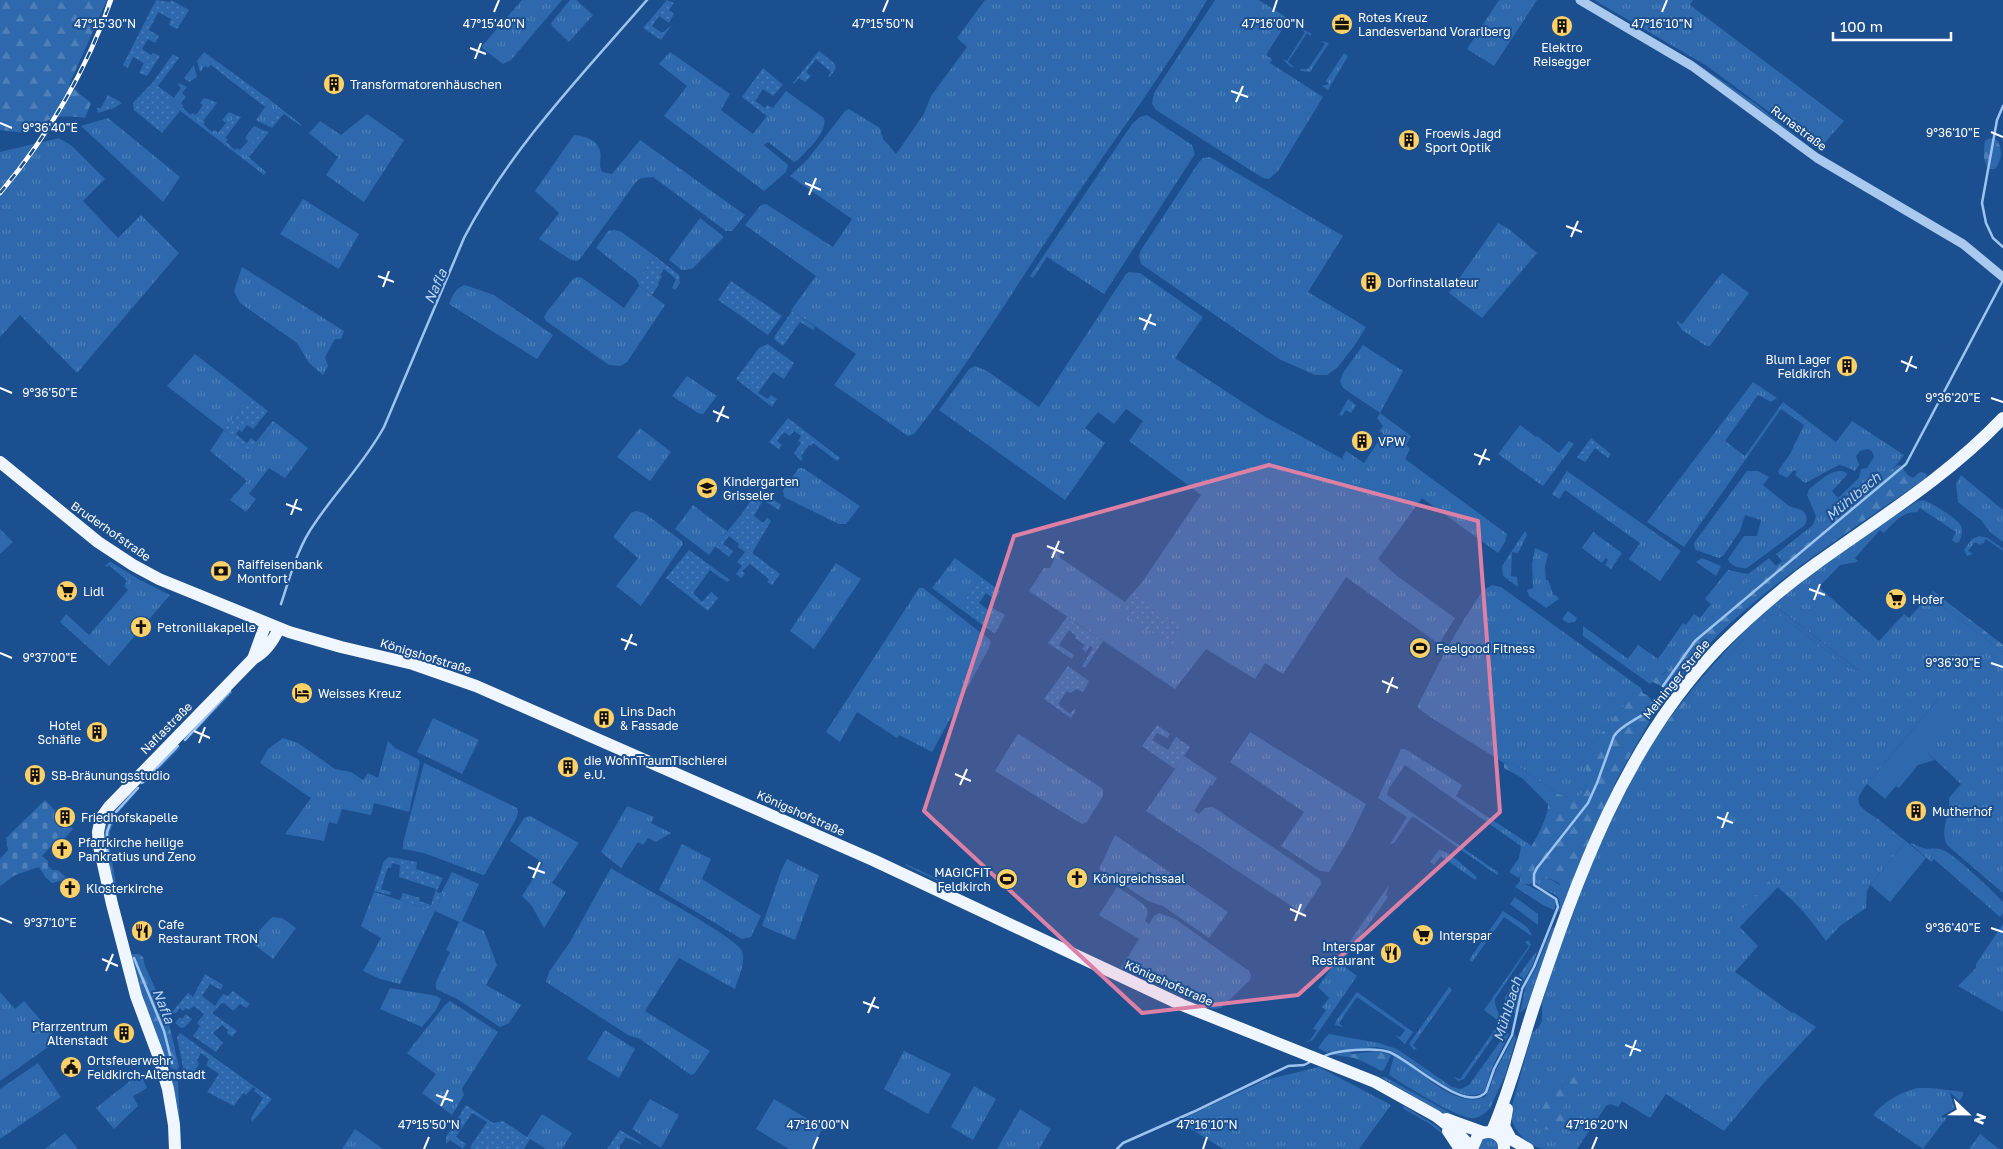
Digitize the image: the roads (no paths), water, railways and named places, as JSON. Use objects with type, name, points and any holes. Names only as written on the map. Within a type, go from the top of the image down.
[{"type":"main road","name":"Meininger Straße","points":[[1499,1138],[1511,1079],[1551,958],[1608,812],[1636,757],[1670,704],[1719,647],[1775,595],[1944,474],[1981,441],[2003,418]]},
{"type":"main road","name":"Bruderhofstraße","points":[[0,462],[92,537],[133,565],[172,585],[273,625]]},
{"type":"main road","name":"Naflastraße","points":[[175,1149],[173,1116],[166,1082],[136,996],[99,846],[98,832],[101,818],[134,780],[253,659],[265,651],[274,639],[273,625]]},
{"type":"main road","name":"Königshofstraße","points":[[273,625],[341,647],[412,664],[476,686],[873,860],[1182,1005],[1324,1060],[1383,1086],[1438,1118]]},
{"type":"main road","name":"Meininger Straße","points":[[1499,1138],[1516,1066]]},
{"type":"main road","points":[[1438,1118],[1453,1121],[1499,1138]]},
{"type":"main road","points":[[1438,1118],[1459,1134],[1472,1149]]},
{"type":"main road","points":[[1438,1118],[1460,1149]]},
{"type":"main road","points":[[1472,1149],[1475,1138],[1511,1139],[1528,1149]]},
{"type":"street","name":"Runastraße","points":[[1580,0],[1692,66],[1824,162],[1951,236],[1978,254],[2003,276]]},
{"type":"waterway","name":"Nafla","points":[[281,604],[295,562],[309,532],[368,452],[384,427],[464,238],[482,205],[548,114],[647,0]]},
{"type":"waterway","name":"Mühlbach","points":[[2003,106],[1997,120],[1982,203],[1986,223],[1993,238],[2003,247]]},
{"type":"waterway","name":"Mühlbach","points":[[1663,686],[1695,641],[1906,464],[2003,280]]},
{"type":"waterway","name":"Nafla","points":[[185,740],[230,691]]},
{"type":"waterway","name":"Mühlbach","points":[[1322,1057],[1345,1051],[1383,1050],[1399,1057],[1452,1092],[1466,1097],[1477,1097],[1486,1092],[1494,1069],[1512,1035],[1522,989],[1534,967],[1558,907],[1556,899],[1534,885],[1534,874],[1588,803],[1614,736],[1623,727],[1645,713],[1653,703]]},
{"type":"waterway","name":"Nafla","points":[[142,783],[178,746]]},
{"type":"waterway","name":"Nafla","points":[[116,812],[138,788]]},
{"type":"waterway","name":"Nafla","points":[[107,843],[107,832],[113,816]]},
{"type":"waterway","name":"Nafla","points":[[107,848],[109,861]]},
{"type":"waterway","name":"Nafla","points":[[134,958],[164,1031],[172,1063]]},
{"type":"waterway","name":"Mühlbach","points":[[1117,1149],[1123,1143],[1193,1112],[1288,1066],[1304,1065],[1312,1061]]},
{"type":"railway","points":[[0,193],[34,149],[64,102],[90,52],[111,0]]},
{"type":"place","name":"Rotes Kreuz Landesverband Vorarlberg","points":[[1342,24]]},
{"type":"place","name":"Elektro Reisegger","points":[[1562,26]]},
{"type":"place","name":"Transformatorenhäuschen","points":[[334,84]]},
{"type":"place","name":"Froewis Jagd Sport Optik","points":[[1409,140]]},
{"type":"place","name":"Dorfinstallateur","points":[[1371,282]]},
{"type":"place","name":"Blum Lager Feldkirch","points":[[1847,366]]},
{"type":"place","name":"VPW","points":[[1362,441]]},
{"type":"place","name":"Kindergarten Grisseler","points":[[707,488]]},
{"type":"place","name":"Raiffeisenbank Montfort","points":[[221,571]]},
{"type":"place","name":"Lidl","points":[[67,591]]},
{"type":"place","name":"Hofer","points":[[1896,599]]},
{"type":"place","name":"Petronillakapelle","points":[[141,627]]},
{"type":"place","name":"Feelgood Fitness","points":[[1420,648]]},
{"type":"place","name":"Weisses Kreuz","points":[[302,693]]},
{"type":"place","name":"Lins Dach & Fassade","points":[[604,718]]},
{"type":"place","name":"Hotel Schäfle","points":[[97,732]]},
{"type":"place","name":"die WohnTraumTischlerei e.U.","points":[[568,767]]},
{"type":"place","name":"SB-Bräunungsstudio","points":[[35,775]]},
{"type":"place","name":"Mutherhof","points":[[1916,811]]},
{"type":"place","name":"Friedhofskapelle","points":[[65,817]]},
{"type":"place","name":"Pfarrkirche heilige Pankratius und Zeno","points":[[62,849]]},
{"type":"place","name":"Königreichssaal","points":[[1077,878]]},
{"type":"place","name":"MAGICFIT Feldkirch","points":[[1007,879]]},
{"type":"place","name":"Klosterkirche","points":[[70,888]]},
{"type":"place","name":"Cafe Restaurant TRON","points":[[142,931]]},
{"type":"place","name":"Interspar","points":[[1423,935]]},
{"type":"place","name":"Interspar Restaurant","points":[[1391,953]]},
{"type":"place","name":"Pfarrzentrum Altenstadt","points":[[124,1033]]},
{"type":"place","name":"Ortsfeuerwehr Feldkirch-Altenstadt","points":[[71,1067]]}]
